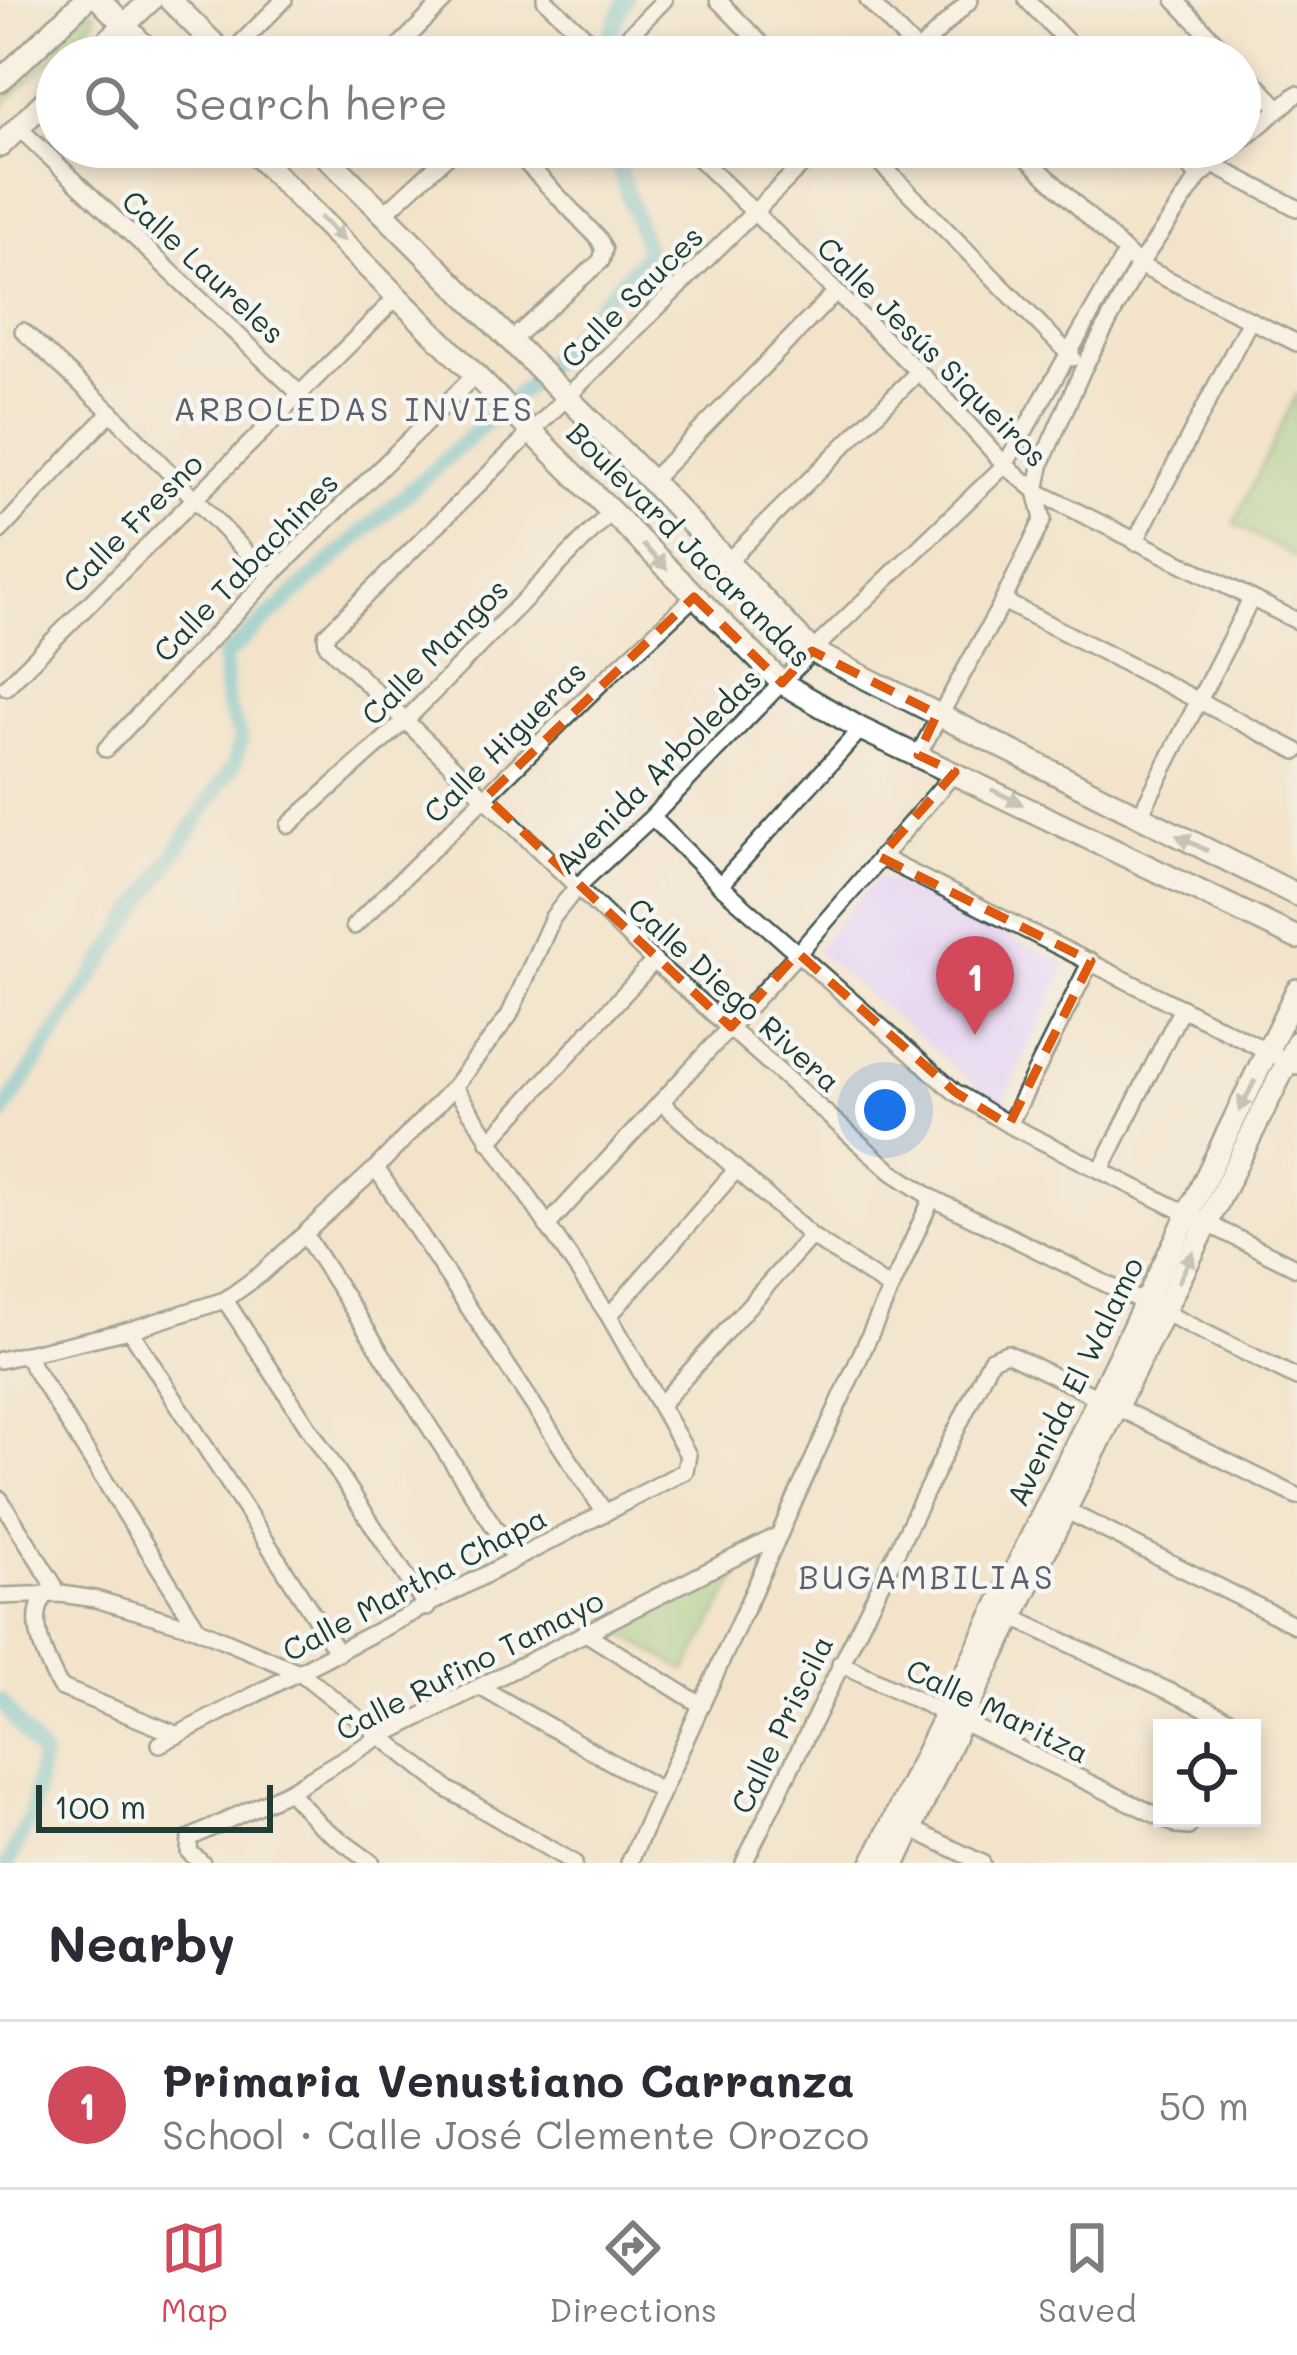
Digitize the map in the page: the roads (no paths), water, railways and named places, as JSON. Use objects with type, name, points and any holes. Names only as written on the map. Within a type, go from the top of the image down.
[{"type":"main road","points":[[48,36],[86,0]]},
{"type":"main road","points":[[100,0],[134,36]]},
{"type":"main road","points":[[112,36],[151,0]]},
{"type":"main road","points":[[170,0],[206,36]]},
{"type":"main road","points":[[0,81],[36,47]]},
{"type":"main road","points":[[0,146],[36,111]]},
{"type":"main road","name":"Boulevard Jacarandas","points":[[269,168],[782,683],[861,729],[1297,938]]},
{"type":"main road","name":"Boulevard Jacarandas","points":[[337,168],[651,481],[812,651],[1297,896]]},
{"type":"main road","name":"Avenida El Walamo","points":[[873,1863],[902,1824],[1198,1217],[1287,1056],[1297,990]]},
{"type":"main road","name":"Avenida El Walamo","points":[[896,1863],[902,1824]]},
{"type":"street","points":[[248,36],[284,0]]},
{"type":"street","points":[[409,36],[445,0]]},
{"type":"street","points":[[545,0],[584,36]]},
{"type":"street","points":[[623,36],[664,0]]},
{"type":"street","points":[[718,0],[753,36]]},
{"type":"street","points":[[868,0],[901,36]]},
{"type":"street","points":[[936,36],[970,0]]},
{"type":"street","points":[[1028,0],[1062,36]]},
{"type":"street","points":[[1174,0],[1209,36]]},
{"type":"street","points":[[574,36],[579,31]]},
{"type":"street","points":[[1261,90],[1279,108]]},
{"type":"street","points":[[1261,123],[1297,94]]},
{"type":"street","name":"Calle Laureles","points":[[19,128],[36,144]]},
{"type":"street","name":"Calle Laureles","points":[[61,168],[300,394]]},
{"type":"street","points":[[383,215],[435,168]]},
{"type":"street","points":[[509,342],[601,261],[604,250],[531,168]]},
{"type":"street","name":"Calle Jesús Siqueiros","points":[[708,168],[1036,491],[1297,621]]},
{"type":"street","name":"Calle Sauces","points":[[326,635],[799,168]]},
{"type":"street","points":[[885,168],[1083,369]]},
{"type":"street","points":[[1038,168],[1132,259],[1297,343]]},
{"type":"street","points":[[1189,168],[1198,177]]},
{"type":"street","points":[[917,755],[1003,602],[1043,519],[1036,491],[1050,440],[1132,259],[1210,168]]},
{"type":"street","points":[[1220,168],[1297,208]]},
{"type":"street","name":"Avenida Arboledas","points":[[0,1360],[130,1330],[224,1300],[305,1235],[376,1168],[454,1087],[509,1016],[553,917],[577,887],[1005,465],[1069,353],[1132,259]]},
{"type":"street","points":[[651,481],[836,292]]},
{"type":"street","name":"Calle Fresno","points":[[5,687],[399,295]]},
{"type":"street","points":[[1135,542],[1250,320]]},
{"type":"street","points":[[23,331],[111,412],[269,577]]},
{"type":"street","points":[[727,562],[918,372]]},
{"type":"street","name":"Calle Tabachines","points":[[106,748],[269,577],[477,373]]},
{"type":"street","points":[[0,531],[111,412]]},
{"type":"street","name":"Calle Mangos","points":[[290,825],[407,718],[612,511]]},
{"type":"street","name":"Calle Higueras","points":[[354,926],[694,598]]},
{"type":"street","points":[[1139,817],[1251,598]]},
{"type":"street","points":[[1003,602],[1297,751]]},
{"type":"street","name":"Calle Diego Rivera","points":[[326,635],[327,645],[654,961],[892,1172],[932,1198],[1297,1378]]},
{"type":"street","points":[[720,884],[861,729]]},
{"type":"street","points":[[547,1226],[798,953],[955,772]]},
{"type":"street","points":[[652,818],[955,1092],[1009,1125],[1297,1267]]},
{"type":"street","points":[[880,857],[1287,1056]]},
{"type":"street","points":[[489,1142],[654,961]]},
{"type":"street","points":[[1009,1125],[1091,961]]},
{"type":"street","points":[[1101,1171],[1182,1008]]},
{"type":"street","points":[[454,1087],[609,1316],[661,1404],[811,1236]]},
{"type":"street","points":[[661,1102],[811,1236],[888,1287]]},
{"type":"street","points":[[376,1168],[605,1513]]},
{"type":"street","points":[[609,1316],[736,1171]]},
{"type":"street","points":[[629,1863],[932,1198]]},
{"type":"street","points":[[305,1235],[515,1559]]},
{"type":"street","points":[[224,1300],[427,1608]]},
{"type":"street","points":[[130,1330],[338,1653]]},
{"type":"street","name":"Calle Priscila","points":[[744,1863],[991,1359],[1007,1352],[1108,1402]]},
{"type":"street","points":[[25,1354],[198,1629]]},
{"type":"street","points":[[1108,1402],[1297,1496]]},
{"type":"street","name":"Calle Martha Chapa","points":[[160,1744],[685,1471],[688,1455],[661,1404]]},
{"type":"street","points":[[0,1499],[54,1585],[40,1604],[40,1626],[43,1649],[60,1687],[178,1735]]},
{"type":"street","points":[[1058,1506],[1296,1622]]},
{"type":"street","name":"Calle Rufino Tamayo","points":[[202,1863],[189,1852],[190,1838],[290,1791],[378,1738],[779,1535]]},
{"type":"street","points":[[0,1596],[95,1599],[198,1629],[301,1673],[449,1790],[574,1863]]},
{"type":"street","points":[[1005,1613],[1228,1719]]},
{"type":"street","points":[[587,1634],[701,1705]]},
{"type":"street","name":"Calle Maritza","points":[[839,1663],[1153,1814]]},
{"type":"street","points":[[480,1688],[662,1791]]},
{"type":"street","points":[[290,1791],[320,1825],[372,1863]]},
{"type":"street","points":[[902,1824],[982,1863]]},
{"type":"waterway","points":[[609,36],[626,0]]},
{"type":"waterway","points":[[0,1117],[234,764],[241,739],[226,702],[224,657],[527,386],[647,252],[619,168]]},
{"type":"waterway","points":[[0,1700],[42,1756],[31,1816],[8,1863]]},
{"type":"place","name":"Primaria Venustiano Carranza","points":[[975,1035]]},
{"type":"district","name":"ARBOLEDAS INVIES","points":[[354,407]]},
{"type":"district","name":"BUGAMBILIAS","points":[[927,1575]]}]
